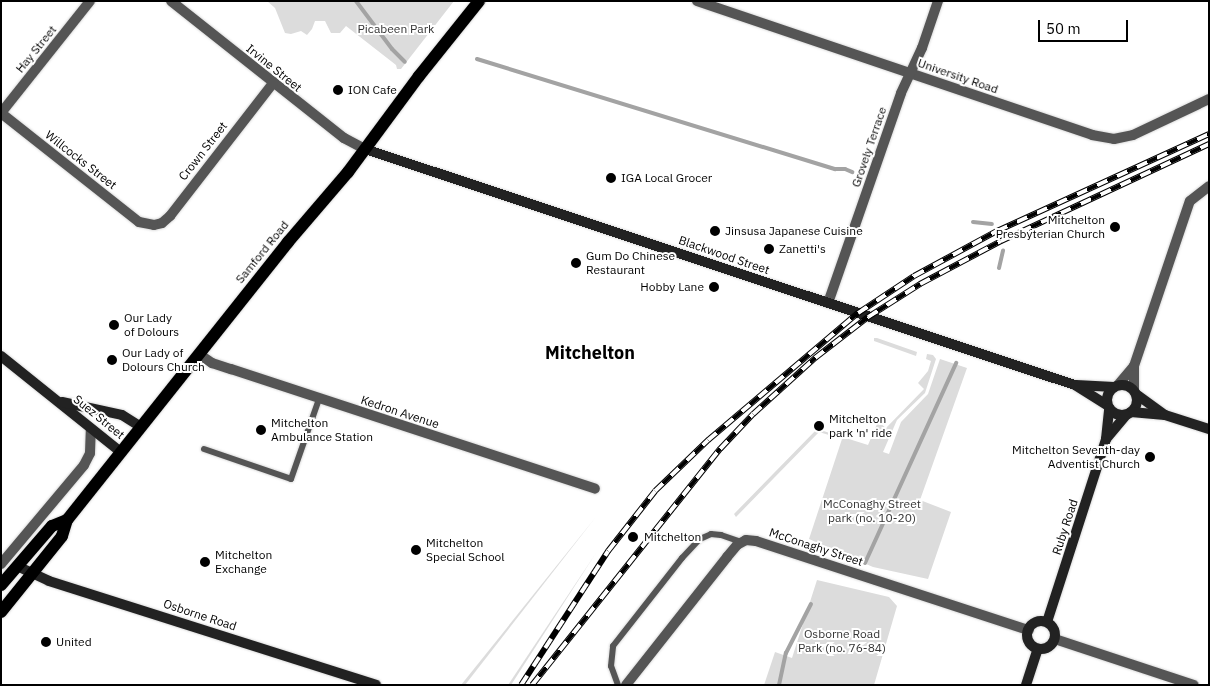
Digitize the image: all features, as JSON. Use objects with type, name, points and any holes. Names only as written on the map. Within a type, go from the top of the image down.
[{"type":"main road","name":"Samford Road","points":[[1,612],[62,536],[67,520],[365,149],[419,76],[479,1]]},
{"type":"main road","name":"Samford Road","points":[[1,585],[52,526],[67,520]]},
{"type":"street","name":"Hay Street","points":[[1,113],[90,1]]},
{"type":"street","name":"Irvine Street","points":[[171,1],[344,138],[365,149]]},
{"type":"street","name":"University Road","points":[[697,1],[1092,135],[1114,139],[1133,135],[1209,99]]},
{"type":"street","name":"Grovely Terrace","points":[[828,303],[901,93],[922,48],[938,1]]},
{"type":"street","name":"Crown Street","points":[[147,225],[162,223],[170,216],[273,83]]},
{"type":"street","name":"Willcocks Street","points":[[1,113],[139,222],[147,225]]},
{"type":"street","name":"Blackwood Street","points":[[365,149],[1074,385],[1108,407]]},
{"type":"street","points":[[1129,414],[1137,404],[1134,366],[1190,201],[1209,186]]},
{"type":"street","name":"Kedron Avenue","points":[[199,354],[212,363],[595,489]]},
{"type":"street","name":"Suez Street","points":[[1,356],[35,384],[61,402],[121,452]]},
{"type":"street","points":[[1134,366],[1108,395],[1108,407],[1116,414],[1164,414],[1209,429]]},
{"type":"street","name":"Blackwood Street","points":[[1074,385],[1116,386]]},
{"type":"street","points":[[1116,386],[1126,385],[1164,414]]},
{"type":"street","name":"Suez Street","points":[[61,402],[122,415],[141,427]]},
{"type":"street","name":"Ruby Road","points":[[1047,622],[1106,440],[1108,407]]},
{"type":"street","name":"Ruby Road","points":[[1106,440],[1129,414]]},
{"type":"street","points":[[1,564],[84,465],[90,453],[92,429]]},
{"type":"street","name":"McConaghy Street","points":[[741,542],[756,541],[1029,630]]},
{"type":"street","points":[[626,685],[741,542]]},
{"type":"street","name":"Osborne Road","points":[[17,566],[49,580],[376,685]]},
{"type":"street","points":[[1047,622],[1055,631],[1055,639],[1049,648],[1038,649],[1028,640],[1029,630],[1035,623],[1047,622]]},
{"type":"street","points":[[1055,639],[1194,685]]},
{"type":"street","points":[[1026,685],[1038,649]]},
{"type":"lane","points":[[204,449],[291,479],[318,398]]},
{"type":"lane","points":[[618,685],[611,666],[612,646],[682,558],[700,539],[711,534],[741,542]]},
{"type":"green space","name":"Picabeen Park","points":[[267,1],[454,1],[401,69],[397,69],[396,65],[346,26],[340,33],[331,33],[325,21],[315,21],[307,35],[301,31],[291,34],[285,33],[275,8]]},
{"type":"green space","points":[[874,338],[917,352],[916,356],[874,341]]},
{"type":"green space","name":"McConaghy Street park (no. 10-20)","points":[[927,354],[933,355],[936,359],[925,393],[897,420],[883,452],[889,454],[901,422],[928,394],[940,359],[967,368],[920,500],[951,512],[928,579],[873,567],[809,539],[842,439],[819,432],[736,517],[734,514],[817,429],[868,445],[877,424],[880,423],[886,428],[924,389],[918,383],[928,371],[931,361],[926,359]]},
{"type":"green space","points":[[595,518],[465,685],[461,685],[558,564]]},
{"type":"green space","points":[[596,553],[511,685],[508,685]]},
{"type":"green space","name":"Osborne Road Park (no. 76-84)","points":[[817,580],[889,597],[897,606],[874,685],[764,685],[775,652],[792,658]]},
{"type":"waterway","points":[[356,1],[392,49],[405,62]]},
{"type":"waterway","points":[[477,59],[835,169],[845,169],[852,172]]},
{"type":"waterway","points":[[973,222],[992,224]]},
{"type":"waterway","points":[[999,268],[1003,250]]},
{"type":"waterway","points":[[865,563],[956,363]]},
{"type":"waterway","points":[[779,685],[786,653],[811,604]]},
{"type":"railway","points":[[521,685],[608,551],[655,491],[708,440],[858,313],[914,276],[997,231],[1209,134]]},
{"type":"railway","points":[[532,685],[720,449],[753,414],[815,358],[868,317],[920,284],[1001,241],[1209,144]]},
{"type":"place","name":"ION Cafe","points":[[338,90]]},
{"type":"place","name":"IGA Local Grocer","points":[[611,178]]},
{"type":"place","name":"Mitchelton Presbyterian Church","points":[[1115,227]]},
{"type":"place","name":"Jinsusa Japanese Cuisine","points":[[715,231]]},
{"type":"place","name":"Zanetti's","points":[[769,249]]},
{"type":"place","name":"Gum Do Chinese Restaurant","points":[[576,263]]},
{"type":"place","name":"Hobby Lane","points":[[714,287]]},
{"type":"place","name":"Our Lady of Dolours","points":[[114,325]]},
{"type":"place","name":"Our Lady of Dolours Church","points":[[112,360]]},
{"type":"place","name":"Mitchelton park 'n' ride","points":[[819,426]]},
{"type":"place","name":"Mitchelton Ambulance Station","points":[[261,430]]},
{"type":"place","name":"Mitchelton Seventh-day Adventist Church","points":[[1150,457]]},
{"type":"place","name":"Mitchelton","points":[[633,537]]},
{"type":"place","name":"Mitchelton Special School","points":[[416,550]]},
{"type":"place","name":"Mitchelton Exchange","points":[[205,562]]},
{"type":"place","name":"United","points":[[46,642]]},
{"type":"district","name":"Mitchelton","points":[[590,353]]}]
